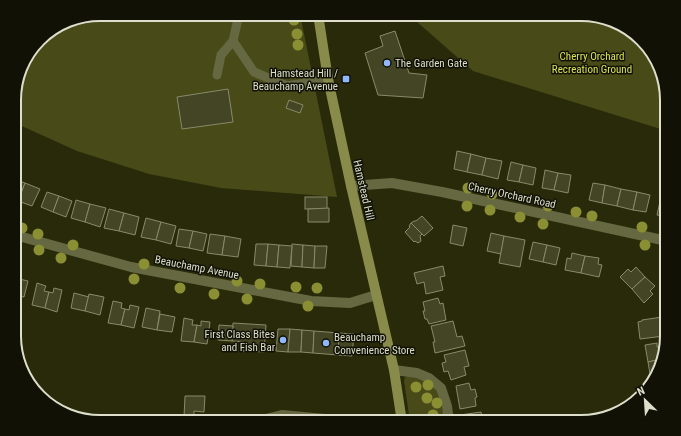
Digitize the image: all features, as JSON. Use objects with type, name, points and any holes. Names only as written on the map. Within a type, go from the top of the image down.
[{"type":"main road","name":"Hamstead Hill","points":[[319,21],[328,79],[351,186],[394,370],[401,415]]},
{"type":"street","name":"Cherry Orchard Road","points":[[351,186],[392,183],[442,192],[660,239]]},
{"type":"street","name":"Beauchamp Avenue","points":[[21,237],[131,267],[311,301],[350,303],[376,295]]},
{"type":"street","points":[[394,370],[417,373],[429,378],[441,388],[447,406],[448,415]]},
{"type":"lane","points":[[217,75],[221,55],[233,41],[237,21]]},
{"type":"lane","points":[[233,41],[254,72],[287,86],[328,79]]},
{"type":"green space","points":[[100,21],[301,21],[337,197],[221,188],[149,174],[77,151],[21,126],[21,100],[25,74],[37,52],[52,37],[65,29],[74,25]]},
{"type":"green space","name":"Cherry Orchard Recreation Ground","points":[[416,21],[581,21],[602,24],[625,34],[637,44],[649,60],[657,79],[660,95],[660,129],[473,71]]},
{"type":"green space","points":[[405,377],[418,377],[430,381],[440,395],[444,415],[409,415],[404,381]]},
{"type":"building","name":"The Garden Gate","points":[[395,31],[409,73],[427,75],[423,98],[378,95],[365,53],[383,46],[380,36]]},
{"type":"building","points":[[228,89],[233,122],[182,129],[177,97]]},
{"type":"building","points":[[289,100],[303,105],[300,113],[286,108]]},
{"type":"building","points":[[457,151],[471,154],[467,172],[454,169]]},
{"type":"building","points":[[471,154],[486,158],[482,175],[467,172]]},
{"type":"building","points":[[486,158],[502,161],[498,179],[482,175]]},
{"type":"building","points":[[511,162],[523,165],[519,182],[507,180]]},
{"type":"building","points":[[523,165],[536,168],[533,185],[519,182]]},
{"type":"building","points":[[545,170],[558,173],[554,190],[542,188]]},
{"type":"building","points":[[558,173],[571,175],[568,193],[554,190]]},
{"type":"building","points":[[21,181],[25,183],[21,193]]},
{"type":"building","points":[[25,183],[40,189],[32,206],[21,202],[21,193]]},
{"type":"building","points":[[593,183],[605,185],[602,203],[589,200]]},
{"type":"building","points":[[605,185],[621,189],[617,206],[602,203]]},
{"type":"building","points":[[621,189],[637,192],[633,210],[617,206]]},
{"type":"building","points":[[47,192],[59,196],[53,212],[41,207]]},
{"type":"building","points":[[637,192],[650,195],[646,212],[633,210]]},
{"type":"building","points":[[59,196],[72,201],[66,217],[53,212]]},
{"type":"building","points":[[305,197],[327,197],[327,209],[305,209]]},
{"type":"building","points":[[76,200],[90,204],[85,222],[71,218]]},
{"type":"building","points":[[660,202],[660,216],[657,215]]},
{"type":"building","points":[[90,204],[106,208],[100,227],[85,222]]},
{"type":"building","points":[[329,208],[329,222],[308,222],[308,209]]},
{"type":"building","points":[[109,209],[124,213],[119,231],[104,228]]},
{"type":"building","points":[[124,213],[139,217],[135,235],[119,231]]},
{"type":"building","points":[[422,216],[433,228],[424,236],[411,223]]},
{"type":"building","points":[[146,218],[161,222],[156,240],[141,237]]},
{"type":"building","points":[[161,222],[176,226],[171,244],[156,240]]},
{"type":"building","points":[[411,223],[422,234],[420,236],[421,241],[418,243],[415,241],[414,242],[405,232],[410,227],[409,226]]},
{"type":"building","points":[[453,225],[467,228],[463,246],[450,243]]},
{"type":"building","points":[[179,229],[193,231],[189,248],[176,246]]},
{"type":"building","points":[[193,231],[207,234],[203,251],[189,248]]},
{"type":"building","points":[[491,233],[504,236],[501,254],[487,251]]},
{"type":"building","points":[[210,234],[225,236],[222,255],[207,253]]},
{"type":"building","points":[[225,236],[241,239],[238,257],[222,255]]},
{"type":"building","points":[[504,236],[525,240],[520,267],[499,263]]},
{"type":"building","points":[[533,242],[547,245],[543,262],[529,259]]},
{"type":"building","points":[[256,244],[268,244],[266,266],[254,265]]},
{"type":"building","points":[[268,244],[279,245],[277,267],[266,266]]},
{"type":"building","points":[[292,244],[303,245],[302,267],[291,266]]},
{"type":"building","points":[[279,245],[292,246],[290,268],[277,267]]},
{"type":"building","points":[[303,245],[315,246],[314,268],[302,267]]},
{"type":"building","points":[[547,245],[560,248],[556,265],[543,262]]},
{"type":"building","points":[[315,246],[327,246],[325,268],[314,268]]},
{"type":"building","points":[[572,253],[585,256],[581,273],[565,270],[567,258],[571,259]]},
{"type":"building","points":[[585,256],[599,258],[598,264],[602,265],[599,277],[581,273]]},
{"type":"building","points":[[443,266],[445,276],[440,277],[443,290],[426,294],[424,282],[417,284],[414,273]]},
{"type":"building","points":[[636,267],[645,277],[632,289],[620,277],[628,269],[631,272]]},
{"type":"building","points":[[645,277],[655,286],[650,291],[653,294],[644,303],[632,289]]},
{"type":"building","points":[[21,279],[28,281],[24,297],[21,296]]},
{"type":"building","points":[[37,283],[46,286],[44,291],[49,292],[45,308],[32,305]]},
{"type":"building","points":[[54,288],[62,290],[57,312],[45,308],[49,292],[53,293]]},
{"type":"building","points":[[74,293],[89,297],[85,311],[71,308]]},
{"type":"building","points":[[89,294],[104,297],[100,315],[85,311]]},
{"type":"building","points":[[438,298],[440,304],[443,303],[446,320],[429,324],[427,319],[425,319],[423,302]]},
{"type":"building","points":[[113,301],[122,303],[121,308],[125,309],[121,325],[108,323]]},
{"type":"building","points":[[130,305],[139,307],[134,328],[121,325],[125,309],[129,310]]},
{"type":"building","points":[[146,308],[160,311],[157,330],[142,327]]},
{"type":"building","points":[[160,314],[175,317],[172,332],[157,330]]},
{"type":"building","points":[[660,317],[660,336],[640,339],[638,322]]},
{"type":"building","points":[[184,318],[193,320],[192,325],[197,325],[194,342],[181,341]]},
{"type":"building","points":[[201,321],[210,322],[207,344],[194,342],[197,325],[201,326]]},
{"type":"building","points":[[453,321],[457,337],[462,336],[465,346],[435,353],[433,342],[435,342],[431,326]]},
{"type":"building","points":[[233,323],[266,325],[264,352],[243,351],[244,342],[232,341]]},
{"type":"building","points":[[219,325],[233,326],[232,341],[218,340]]},
{"type":"building","name":"First Class Bites and Fish Bar","points":[[278,329],[290,329],[288,352],[276,351]]},
{"type":"building","points":[[290,329],[302,330],[301,352],[288,352]]},
{"type":"building","points":[[302,330],[314,331],[313,353],[301,352]]},
{"type":"building","name":"Beauchamp Convenience Store","points":[[314,331],[339,333],[338,355],[313,353]]},
{"type":"building","points":[[339,333],[354,334],[352,356],[338,355]]},
{"type":"building","points":[[657,343],[657,347],[659,347],[656,360],[648,362],[645,345]]},
{"type":"building","points":[[465,350],[469,366],[464,367],[466,375],[451,380],[448,371],[444,372],[442,363],[446,362],[444,355]]},
{"type":"building","points":[[656,360],[656,362],[650,374],[648,362]]},
{"type":"building","points":[[469,383],[471,390],[475,389],[477,397],[475,398],[476,406],[460,409],[456,386]]},
{"type":"building","points":[[185,396],[205,396],[204,412],[194,411],[194,415],[184,415]]},
{"type":"building","points":[[481,412],[482,415],[460,415]]},
{"type":"place","name":"The Garden Gate","points":[[387,63]]},
{"type":"place","name":"Hamstead Hill / Beauchamp Avenue","points":[[346,79]]},
{"type":"place","name":"First Class Bites and Fish Bar","points":[[283,340]]},
{"type":"place","name":"Beauchamp Convenience Store","points":[[326,343]]}]
